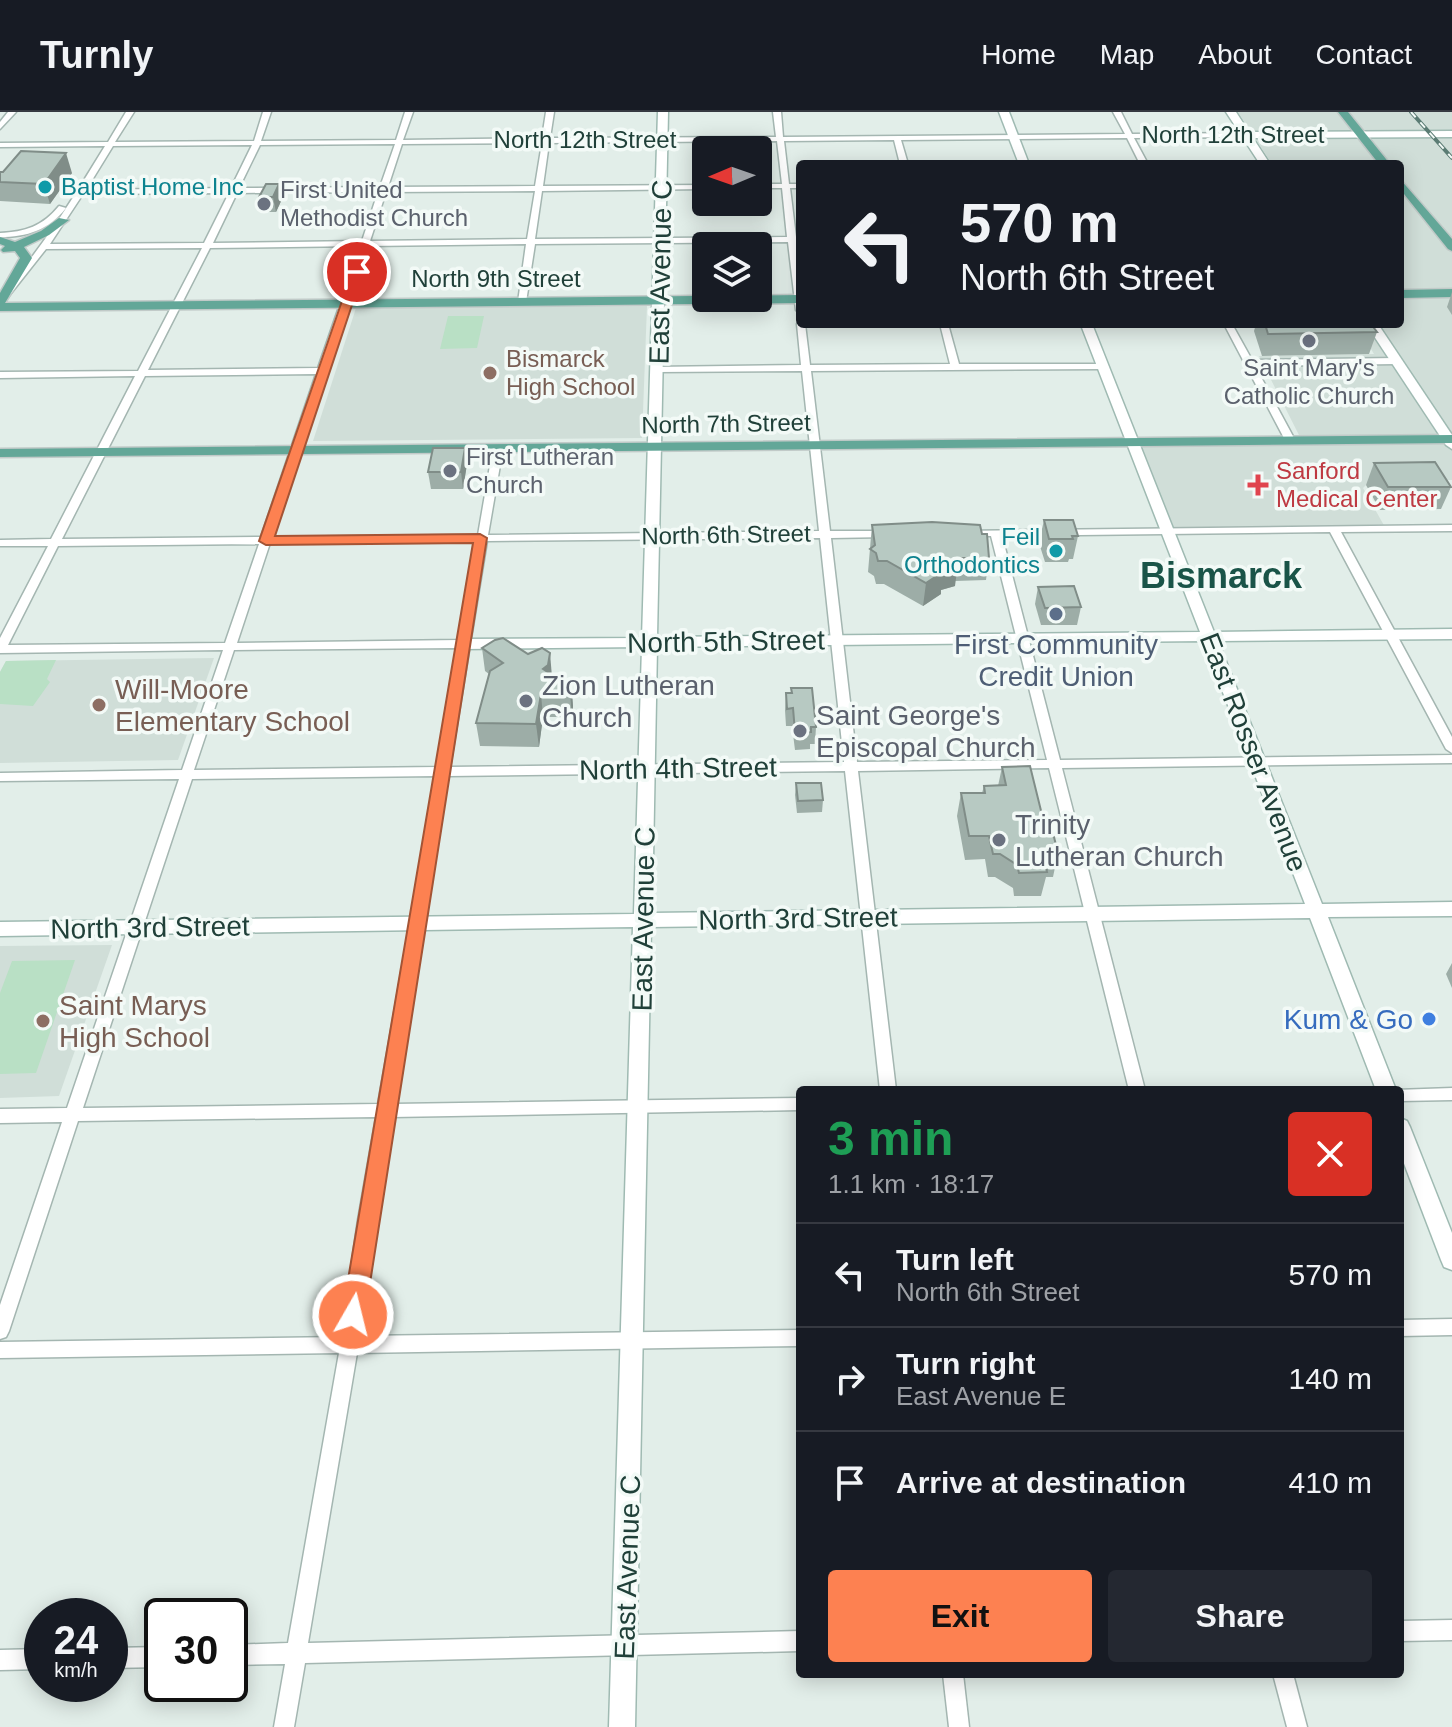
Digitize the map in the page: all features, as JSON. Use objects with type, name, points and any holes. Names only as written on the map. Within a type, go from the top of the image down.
[{"type":"main road","points":[[1343,112],[1382,160]]},
{"type":"main road","points":[[1404,187],[1452,247]]},
{"type":"main road","points":[[5,244],[45,233],[57,220]]},
{"type":"main road","points":[[2,301],[26,258],[5,244]]},
{"type":"main road","points":[[1404,294],[1452,293]]},
{"type":"main road","name":"North 9th Street","points":[[2,301],[175,305],[659,300],[796,303]]},
{"type":"main road","name":"North 7th Street","points":[[0,453],[1451,441]]},
{"type":"street","points":[[0,127],[12,112]]},
{"type":"street","points":[[0,649],[208,244],[257,143],[267,112]]},
{"type":"street","points":[[0,1331],[409,112]]},
{"type":"street","points":[[522,302],[550,112]]},
{"type":"street","name":"East Avenue C","points":[[622,1727],[663,112]]},
{"type":"street","points":[[43,247],[796,239],[777,112]]},
{"type":"street","points":[[1004,112],[1023,160]]},
{"type":"street","points":[[1117,112],[1142,160]]},
{"type":"street","points":[[1231,112],[1262,160]]},
{"type":"street","points":[[2,301],[43,247],[57,220],[128,115]]},
{"type":"street","name":"North 12th Street","points":[[0,145],[1452,134]]},
{"type":"street","points":[[897,138],[903,160]]},
{"type":"street","points":[[5,244],[57,220],[81,192],[109,144]]},
{"type":"street","points":[[772,186],[796,186]]},
{"type":"street","points":[[81,192],[692,187]]},
{"type":"street","points":[[801,328],[888,1086]]},
{"type":"street","points":[[945,328],[955,366]]},
{"type":"street","name":"East Rosser Avenue","points":[[1088,328],[1384,1086]]},
{"type":"street","points":[[1230,328],[1290,440]]},
{"type":"street","points":[[1375,328],[1451,441]]},
{"type":"street","points":[[1249,363],[1396,361]]},
{"type":"street","points":[[658,369],[1103,366]]},
{"type":"street","points":[[0,375],[323,371]]},
{"type":"street","points":[[284,1727],[480,538],[498,448]]},
{"type":"street","points":[[950,533],[1452,528]]},
{"type":"street","points":[[1334,530],[1452,749]]},
{"type":"street","points":[[996,533],[1136,1086]]},
{"type":"street","name":"North 6th Street","points":[[0,543],[904,534]]},
{"type":"street","name":"North 5th Street","points":[[0,649],[1452,634]]},
{"type":"street","name":"North 4th Street","points":[[0,777],[1452,759]]},
{"type":"street","name":"North 3rd Street","points":[[0,929],[1452,909]]},
{"type":"street","points":[[1404,1095],[1452,1094]]},
{"type":"street","points":[[0,1116],[796,1104]]},
{"type":"street","points":[[1404,1137],[1452,1260]]},
{"type":"street","points":[[1404,1328],[1452,1327]]},
{"type":"street","points":[[0,1350],[796,1338]]},
{"type":"street","points":[[1404,1631],[1452,1630]]},
{"type":"street","points":[[248,1655],[796,1641]]},
{"type":"street","points":[[0,1660],[24,1659]]},
{"type":"street","points":[[953,1678],[959,1727]]},
{"type":"street","points":[[1284,1678],[1297,1727]]},
{"type":"shaded area","points":[[1238,112],[1452,112],[1452,480],[1369,482],[1363,488],[1386,529],[1167,531],[1132,442],[1303,443],[1259,356],[1374,354],[1358,328],[1404,328],[1404,160],[1269,160]]},
{"type":"shaded area","name":"Bismarck High School","points":[[647,306],[642,438],[313,441],[356,308]]},
{"type":"shaded area","name":"Will-Moore Elementary School","points":[[214,658],[178,760],[0,763],[0,672],[6,661]]},
{"type":"shaded area","name":"Saint Marys High School","points":[[112,945],[59,1096],[0,1098],[0,946]]},
{"type":"green space","points":[[448,316],[484,316],[477,348],[440,349]]},
{"type":"green space","points":[[56,660],[47,679],[50,682],[33,706],[0,704],[0,672],[6,661]]},
{"type":"green space","points":[[75,960],[36,1073],[0,1074],[0,993],[12,961]]},
{"type":"building","points":[[21,151],[66,153],[44,184],[0,182],[0,172]]},
{"type":"building","points":[[266,184],[279,184],[273,197],[259,197]]},
{"type":"building","points":[[1266,328],[1374,328],[1377,332],[1268,334]]},
{"type":"building","points":[[433,448],[465,448],[461,472],[428,472]]},
{"type":"building","points":[[1435,462],[1451,487],[1388,487],[1374,463]]},
{"type":"building","points":[[1044,520],[1073,520],[1078,536],[1072,536],[1073,539],[1049,539]]},
{"type":"building","points":[[932,522],[980,525],[982,534],[987,534],[989,558],[957,558],[958,563],[942,567],[944,571],[926,583],[887,561],[878,561],[876,553],[870,549],[875,545],[872,525]]},
{"type":"building","points":[[1074,586],[1081,607],[1045,608],[1038,587]]},
{"type":"building","points":[[503,638],[528,654],[542,648],[550,653],[548,665],[543,669],[563,682],[571,682],[570,694],[541,694],[536,724],[476,723],[490,671],[503,663],[482,648]]},
{"type":"building","points":[[791,688],[812,688],[816,727],[811,727],[811,732],[795,732],[793,708],[787,709],[786,693],[792,693]]},
{"type":"building","name":"Trinity Lutheran Church","points":[[1030,766],[1046,831],[1054,837],[1058,853],[1044,860],[1047,872],[1019,873],[1017,865],[1000,854],[993,854],[989,836],[969,836],[961,793],[985,793],[984,786],[1006,785],[1002,767]]},
{"type":"building","points":[[796,783],[821,783],[823,800],[798,801]]},
{"type":"railway","points":[[1411,112],[1452,158]]},
{"type":"place","name":"Baptist Home Inc","points":[[45,187]]},
{"type":"place","name":"First United Methodist Church","points":[[264,204]]},
{"type":"place","name":"Saint Mary's Catholic Church","points":[[1309,341]]},
{"type":"place","name":"Bismarck High School","points":[[490,373]]},
{"type":"place","name":"First Lutheran Church","points":[[450,471]]},
{"type":"place","name":"Sanford Medical Center","points":[[1258,485]]},
{"type":"place","name":"Feil Orthodontics","points":[[1056,551]]},
{"type":"place","name":"First Community Credit Union","points":[[1056,614]]},
{"type":"place","name":"Zion Lutheran Church","points":[[526,701]]},
{"type":"place","name":"Will-Moore Elementary School","points":[[99,705]]},
{"type":"place","name":"Saint George's Episcopal Church","points":[[800,731]]},
{"type":"place","name":"Trinity Lutheran Church","points":[[999,840]]},
{"type":"place","name":"Kum & Go","points":[[1429,1019]]},
{"type":"place","name":"Saint Marys High School","points":[[43,1021]]},
{"type":"district","name":"Bismarck","points":[[1221,575]]},
{"type":"route","points":[[353,1315],[366,1220],[480,538],[266,541],[357,272]]}]
